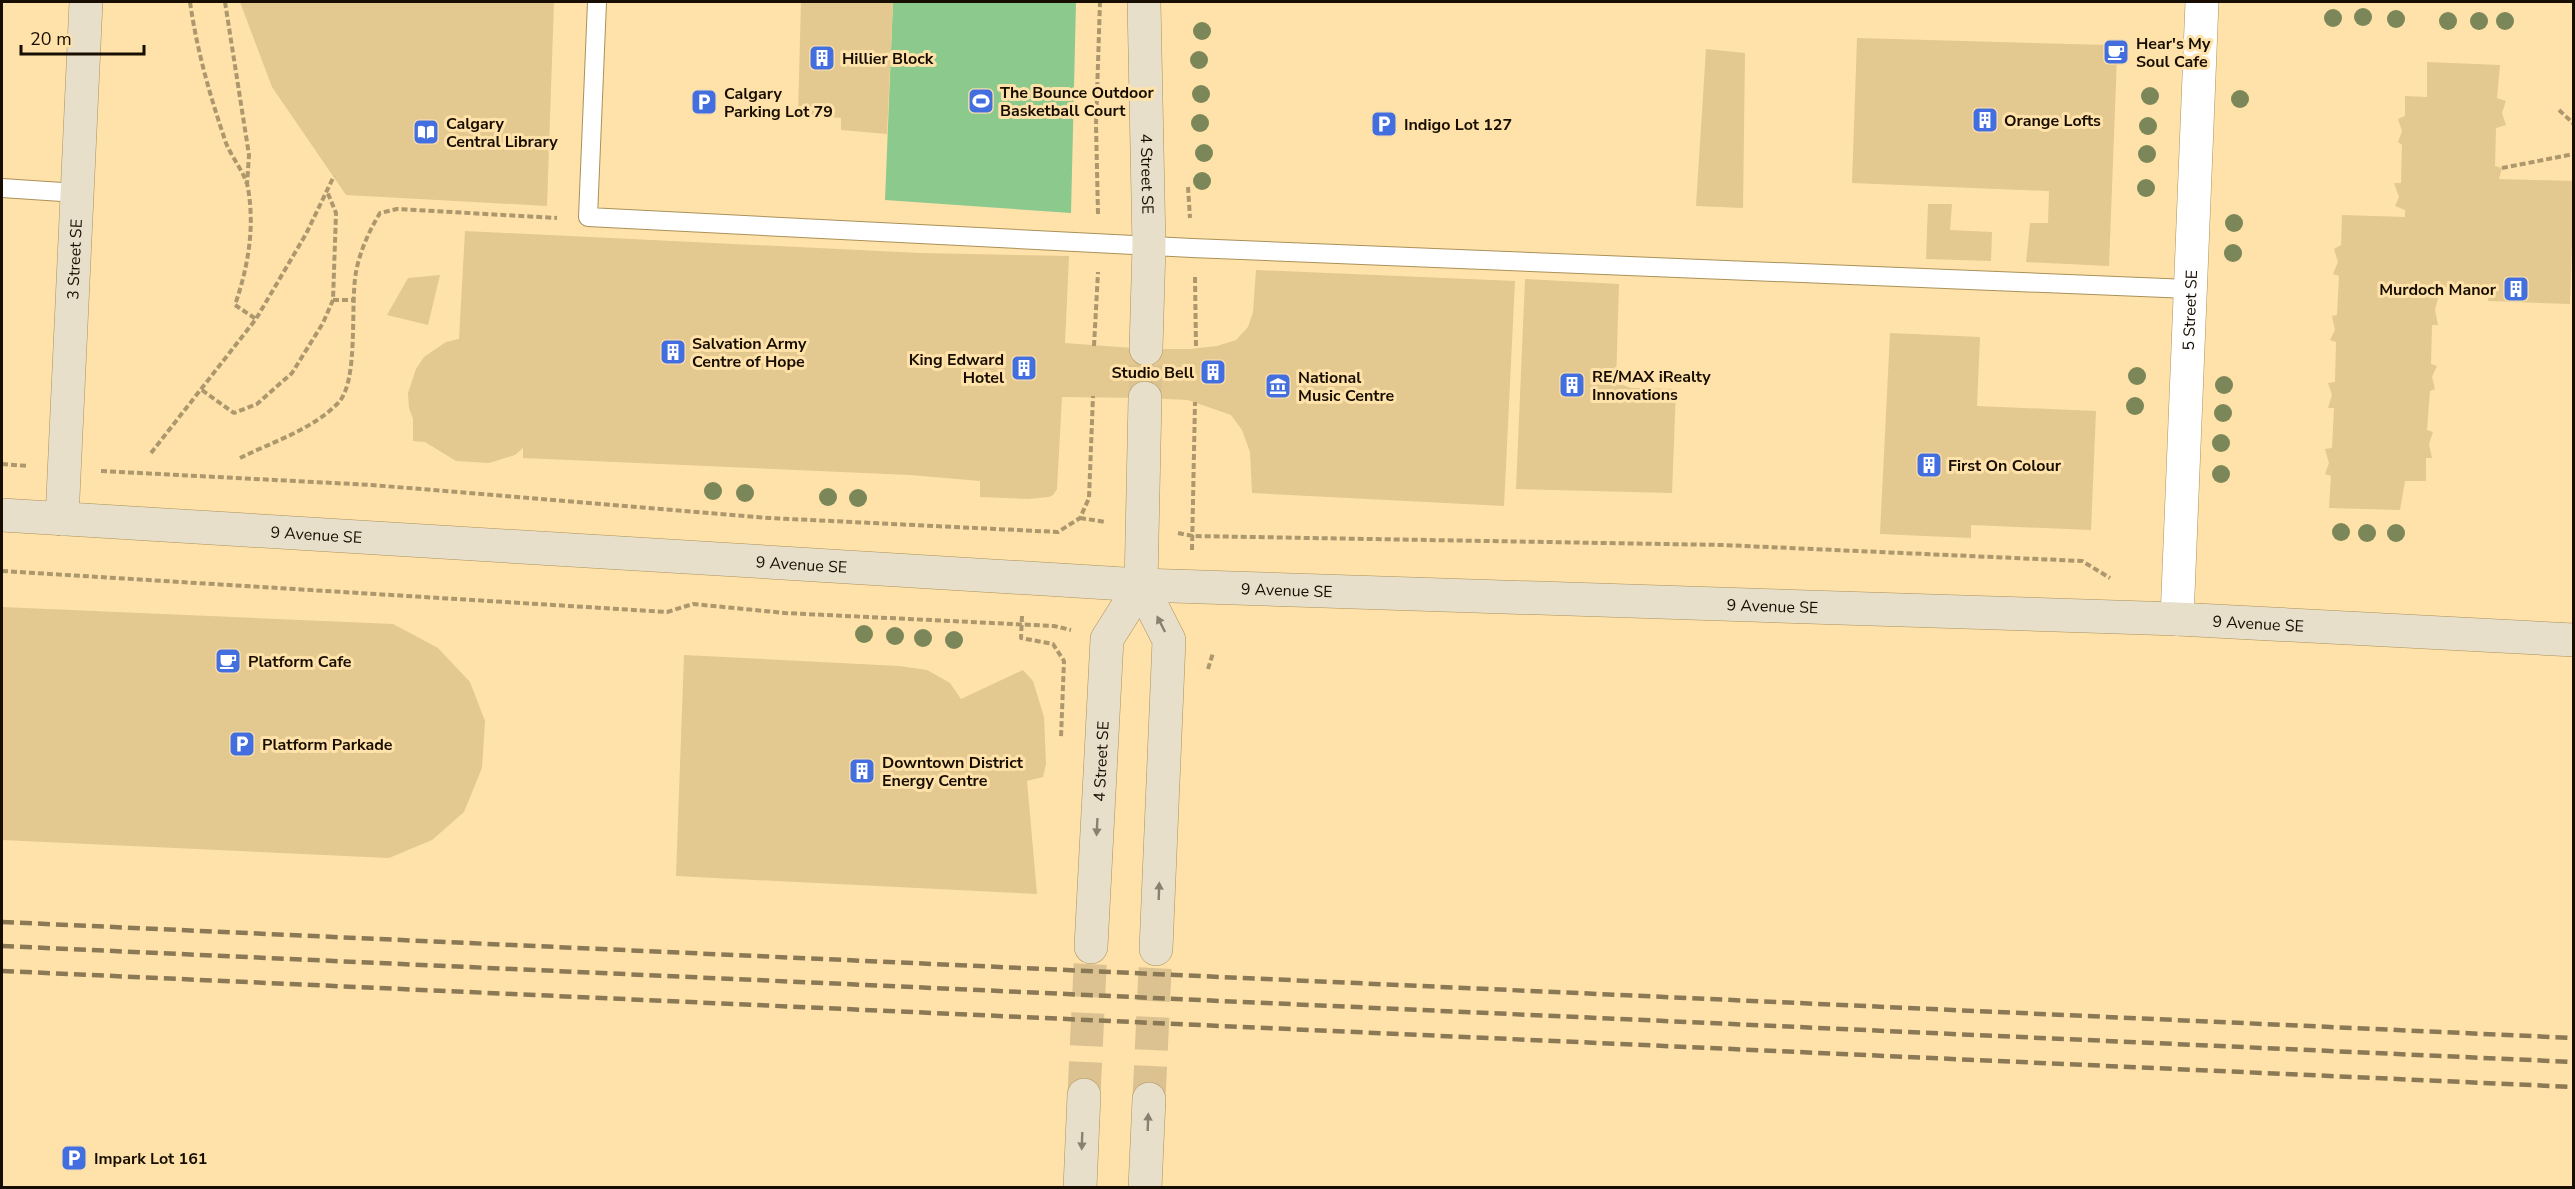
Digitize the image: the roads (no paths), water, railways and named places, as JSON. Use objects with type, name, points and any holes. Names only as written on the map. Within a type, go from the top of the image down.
[{"type":"main road","name":"3 Street SE","points":[[62,519],[86,2]]},
{"type":"main road","name":"4 Street SE","points":[[1144,2],[1149,246],[1146,349]]},
{"type":"main road","points":[[1145,398],[1141,585],[1169,640],[1179,646],[1156,949]]},
{"type":"main road","name":"9 Avenue SE","points":[[2,515],[1141,585],[2177,619],[2574,640]]},
{"type":"main road","name":"4 Street SE","points":[[1091,946],[1107,639],[1141,585]]},
{"type":"main road","points":[[1080,1188],[1084,1095]]},
{"type":"main road","points":[[1145,1188],[1149,1099]]},
{"type":"street","name":"5 Street SE","points":[[2177,619],[2202,2]]},
{"type":"lane","points":[[597,2],[588,217],[1192,248],[2189,289]]},
{"type":"lane","points":[[2,188],[77,193]]},
{"type":"tunnel","points":[[1145,398],[1146,349]]},
{"type":"tunnel","points":[[1084,1095],[1091,947]]},
{"type":"tunnel","points":[[1149,1099],[1156,949]]},
{"type":"railway","points":[[2,922],[2574,1038]]},
{"type":"railway","points":[[2,946],[2574,1062]]},
{"type":"railway","points":[[2,971],[2574,1087]]},
{"type":"place","name":"Hear's My Soul Cafe","points":[[2116,52]]},
{"type":"place","name":"Hillier Block","points":[[822,58]]},
{"type":"place","name":"The Bounce Outdoor Basketball Court","points":[[981,101]]},
{"type":"place","name":"Calgary Parking Lot 79","points":[[704,102]]},
{"type":"place","name":"Orange Lofts","points":[[1985,120]]},
{"type":"place","name":"Indigo Lot 127","points":[[1384,124]]},
{"type":"place","name":"Calgary Central Library","points":[[426,132]]},
{"type":"place","name":"Murdoch Manor","points":[[2516,289]]},
{"type":"place","name":"Salvation Army Centre of Hope","points":[[673,352]]},
{"type":"place","name":"King Edward Hotel","points":[[1024,368]]},
{"type":"place","name":"Studio Bell","points":[[1213,372]]},
{"type":"place","name":"RE/MAX iRealty Innovations","points":[[1572,385]]},
{"type":"place","name":"National Music Centre","points":[[1278,386]]},
{"type":"place","name":"First On Colour","points":[[1929,465]]},
{"type":"place","name":"Platform Cafe","points":[[228,661]]},
{"type":"place","name":"Platform Parkade","points":[[242,744]]},
{"type":"place","name":"Downtown District Energy Centre","points":[[862,771]]},
{"type":"place","name":"Impark Lot 161","points":[[74,1158]]}]
